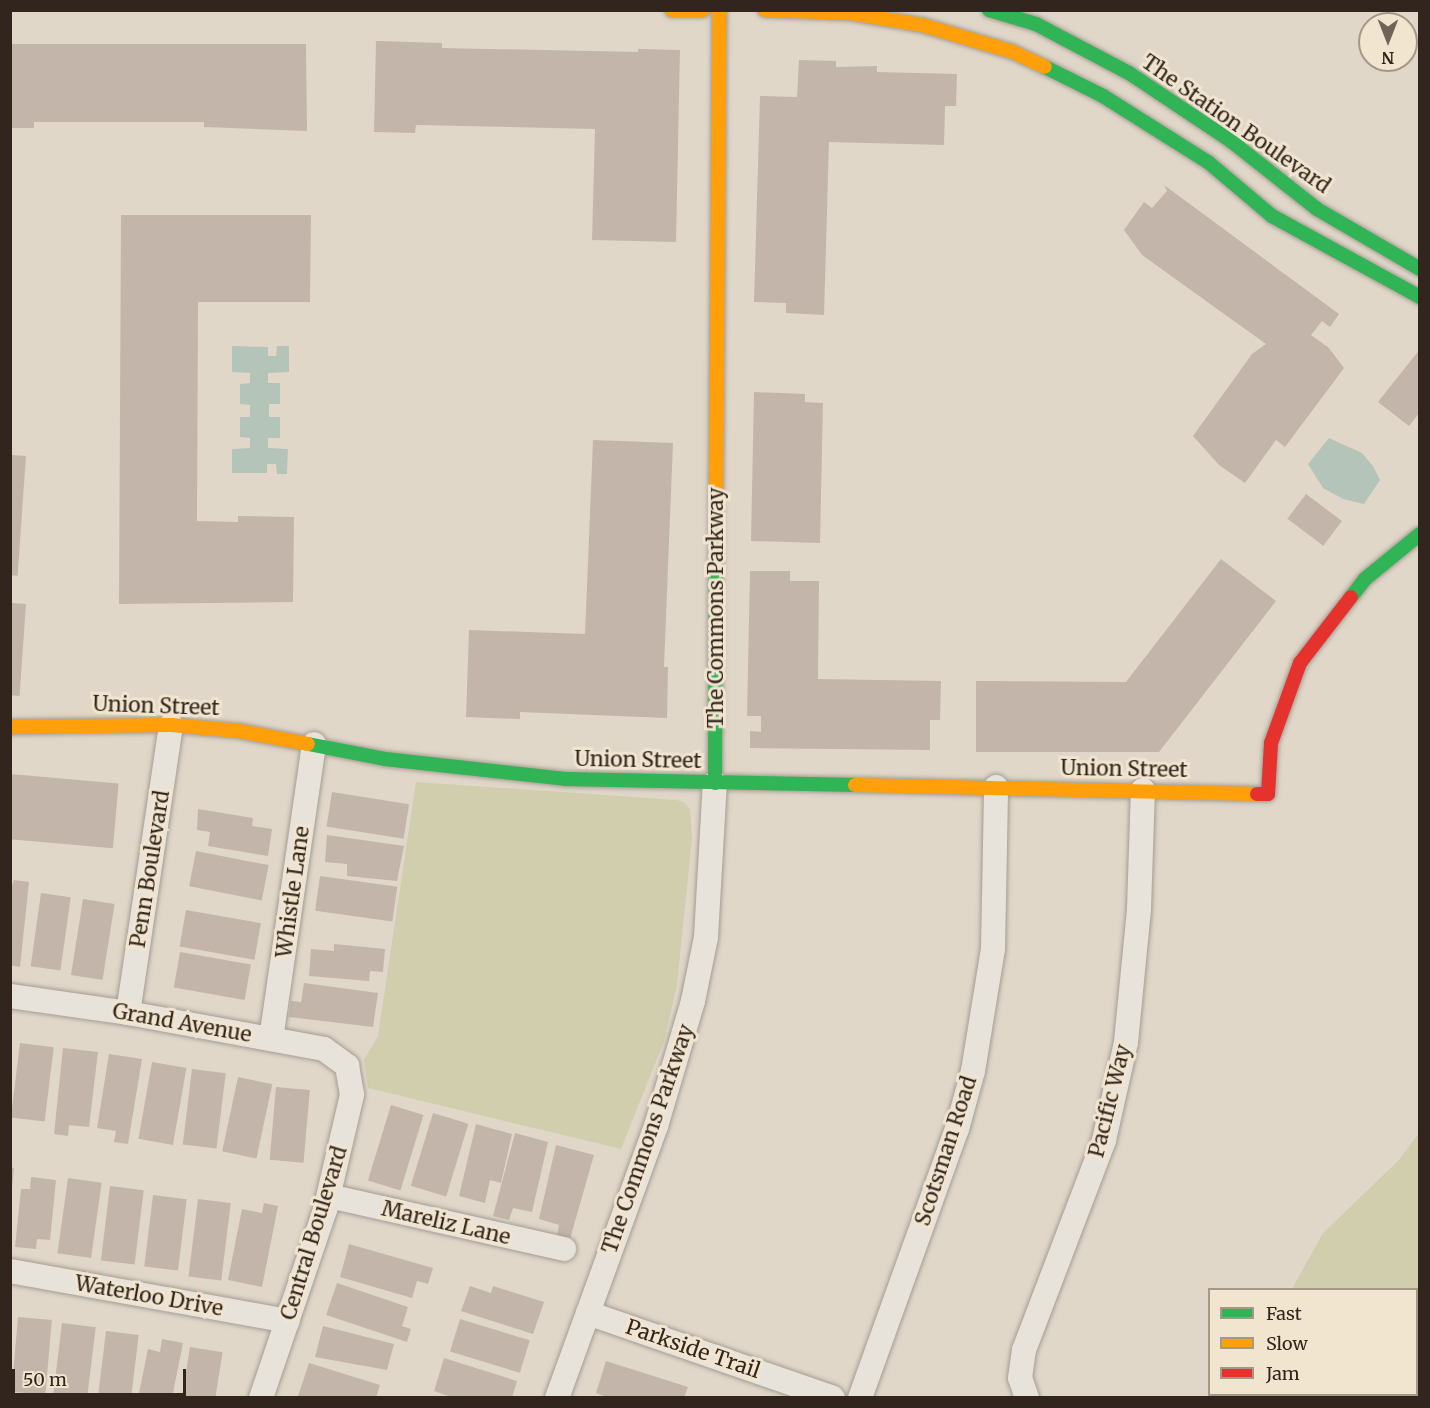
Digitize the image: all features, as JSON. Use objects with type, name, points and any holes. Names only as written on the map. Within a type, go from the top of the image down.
[{"type":"street","points":[[672,10],[703,10]]},
{"type":"street","name":"The Commons Parkway","points":[[557,1398],[673,1078],[693,1001],[706,937],[715,783],[719,10]]},
{"type":"street","points":[[765,10],[850,13],[922,25],[1013,52],[1103,96],[1208,162],[1272,216],[1419,297]]},
{"type":"street","name":"The Station Boulevard","points":[[989,10],[1036,24],[1129,73],[1231,141],[1317,209],[1419,269]]},
{"type":"street","name":"Union Street","points":[[10,727],[171,725],[314,744],[473,771],[565,779],[1268,794],[1273,734],[1300,663],[1365,579],[1419,534]]},
{"type":"street","name":"Penn Boulevard","points":[[128,1013],[171,725]]},
{"type":"street","name":"Whistle Lane","points":[[271,1039],[314,744]]},
{"type":"street","name":"Scotsman Road","points":[[860,1398],[957,1129],[973,1071],[993,950],[996,787]]},
{"type":"street","name":"Pacific Way","points":[[1026,1398],[1020,1378],[1024,1350],[1104,1140],[1124,1053],[1139,909],[1143,790]]},
{"type":"street","name":"Grand Avenue","points":[[10,996],[128,1013],[324,1049],[347,1066]]},
{"type":"street","name":"Central Boulevard","points":[[261,1398],[329,1196],[352,1095],[347,1066]]},
{"type":"street","name":"Mareliz Lane","points":[[329,1196],[564,1249]]},
{"type":"street","name":"Waterloo Drive","points":[[10,1271],[288,1321]]},
{"type":"street","name":"Parkside Trail","points":[[588,1313],[833,1398]]},
{"type":"shaded area","points":[[232,346],[268,347],[268,356],[276,356],[277,346],[289,346],[289,372],[268,373],[268,383],[280,383],[280,404],[269,404],[269,417],[280,417],[280,438],[268,438],[268,448],[288,449],[287,474],[277,474],[276,464],[267,464],[267,473],[232,473],[232,449],[250,448],[250,438],[240,437],[240,417],[250,417],[250,405],[240,404],[240,384],[250,383],[250,373],[232,372]]},
{"type":"shaded area","points":[[1329,438],[1362,453],[1373,466],[1380,480],[1364,504],[1343,499],[1323,488],[1308,464]]},
{"type":"shaded area","points":[[416,782],[677,800],[684,802],[690,809],[692,838],[677,985],[664,1041],[621,1149],[368,1088],[364,1060],[378,1036]]},
{"type":"shaded area","points":[[1419,1133],[1419,1397],[1237,1397],[1418,1396],[1418,1288],[1293,1288],[1323,1233],[1399,1160]]},
{"type":"building","points":[[376,41],[442,43],[442,48],[638,52],[638,49],[680,50],[676,242],[592,240],[595,129],[416,125],[415,133],[374,132]]},
{"type":"building","points":[[10,44],[306,44],[307,131],[204,127],[204,122],[34,122],[34,128],[10,128]]},
{"type":"building","points":[[799,60],[836,61],[836,67],[877,66],[877,72],[957,74],[956,106],[945,106],[944,145],[829,142],[824,315],[786,313],[786,303],[754,302],[760,96],[797,97]]},
{"type":"building","points":[[1164,185],[1339,314],[1330,327],[1322,321],[1311,335],[1329,348],[1344,368],[1285,447],[1276,440],[1245,483],[1219,465],[1193,436],[1252,354],[1266,344],[1142,255],[1124,230],[1144,202],[1152,208],[1167,191]]},
{"type":"building","points":[[121,215],[311,215],[310,302],[198,302],[197,521],[238,522],[238,516],[294,517],[293,602],[119,604]]},
{"type":"building","points":[[1420,349],[1420,412],[1409,426],[1378,402]]},
{"type":"building","points":[[754,392],[805,394],[805,402],[823,403],[820,543],[751,541]]},
{"type":"building","points":[[593,440],[673,443],[664,667],[668,667],[667,718],[520,712],[520,719],[466,717],[469,630],[585,634]]},
{"type":"building","points":[[10,455],[26,456],[18,576],[10,575]]},
{"type":"building","points":[[1306,494],[1342,521],[1323,546],[1287,519]]},
{"type":"building","points":[[1221,559],[1276,601],[1159,752],[976,752],[976,681],[1126,682]]},
{"type":"building","points":[[750,571],[790,571],[790,581],[819,581],[818,679],[941,681],[940,720],[930,720],[930,750],[750,748],[750,731],[761,732],[761,716],[747,716]]},
{"type":"building","points":[[10,603],[26,604],[20,696],[10,695]]},
{"type":"building","points":[[10,774],[119,783],[113,848],[10,839]]},
{"type":"building","points":[[332,792],[409,804],[404,839],[327,827]]},
{"type":"building","points":[[198,809],[253,818],[252,826],[272,829],[268,856],[208,846],[210,832],[197,830]]},
{"type":"building","points":[[327,835],[404,846],[397,881],[347,876],[347,864],[325,862]]},
{"type":"building","points":[[196,851],[269,865],[262,900],[189,886]]},
{"type":"building","points":[[320,876],[397,887],[392,922],[315,911]]},
{"type":"building","points":[[14,880],[29,882],[20,967],[10,965],[10,892]]},
{"type":"building","points":[[41,893],[71,897],[60,970],[31,966]]},
{"type":"building","points":[[83,899],[115,904],[103,980],[71,975]]},
{"type":"building","points":[[186,910],[261,923],[254,960],[180,946]]},
{"type":"building","points":[[334,944],[385,949],[383,972],[370,971],[369,981],[309,976],[311,949],[334,951]]},
{"type":"building","points":[[180,952],[251,965],[245,1000],[174,987]]},
{"type":"building","points":[[304,983],[378,993],[373,1027],[289,1017],[291,1001],[301,1002]]},
{"type":"building","points":[[20,1043],[54,1047],[45,1122],[11,1117]]},
{"type":"building","points":[[63,1048],[98,1052],[89,1127],[69,1125],[68,1136],[54,1134]]},
{"type":"building","points":[[109,1054],[142,1059],[128,1144],[114,1142],[116,1131],[97,1128]]},
{"type":"building","points":[[152,1062],[186,1068],[173,1145],[138,1139]]},
{"type":"building","points":[[192,1069],[226,1073],[216,1149],[183,1144]]},
{"type":"building","points":[[238,1077],[272,1084],[256,1159],[222,1151]]},
{"type":"building","points":[[276,1087],[310,1090],[304,1163],[270,1160]]},
{"type":"building","points":[[391,1105],[424,1115],[400,1190],[368,1181]]},
{"type":"building","points":[[433,1113],[468,1124],[446,1196],[411,1186]]},
{"type":"building","points":[[476,1124],[512,1134],[501,1183],[490,1180],[485,1203],[459,1196]]},
{"type":"building","points":[[515,1133],[548,1142],[532,1212],[513,1208],[509,1220],[493,1216]]},
{"type":"building","points":[[556,1145],[594,1155],[570,1239],[557,1236],[559,1225],[539,1219]]},
{"type":"building","points":[[10,1167],[14,1168],[12,1187],[10,1187]]},
{"type":"building","points":[[31,1177],[56,1180],[50,1240],[37,1239],[36,1249],[15,1247],[21,1189],[30,1189]]},
{"type":"building","points":[[68,1178],[102,1183],[91,1258],[57,1253]]},
{"type":"building","points":[[110,1186],[144,1190],[135,1265],[101,1260]]},
{"type":"building","points":[[153,1195],[187,1199],[178,1271],[144,1266]]},
{"type":"building","points":[[198,1199],[231,1203],[221,1280],[188,1276]]},
{"type":"building","points":[[264,1203],[278,1206],[262,1287],[228,1280],[242,1209],[262,1213]]},
{"type":"building","points":[[349,1244],[433,1268],[428,1284],[417,1281],[412,1298],[340,1277]]},
{"type":"building","points":[[337,1283],[408,1307],[402,1326],[411,1329],[407,1342],[326,1315]]},
{"type":"building","points":[[470,1286],[491,1293],[493,1286],[544,1302],[533,1334],[461,1311]]},
{"type":"building","points":[[18,1317],[52,1320],[45,1395],[11,1392]]},
{"type":"building","points":[[460,1319],[530,1340],[520,1373],[450,1352]]},
{"type":"building","points":[[62,1323],[96,1327],[87,1398],[53,1398]]},
{"type":"building","points":[[323,1326],[394,1344],[387,1370],[315,1357]]},
{"type":"building","points":[[106,1331],[139,1335],[131,1398],[98,1398]]},
{"type":"building","points":[[162,1339],[183,1343],[172,1398],[138,1398],[148,1349],[160,1352]]},
{"type":"building","points":[[190,1347],[223,1352],[215,1398],[182,1398]]},
{"type":"building","points":[[444,1358],[517,1381],[512,1398],[454,1398],[434,1391]]},
{"type":"building","points":[[606,1361],[688,1387],[684,1398],[609,1398],[596,1393]]},
{"type":"building","points":[[309,1363],[380,1385],[376,1398],[298,1396]]},
{"type":"traffic: fast","points":[[989,10],[1036,24],[1129,73],[1231,141],[1317,209],[1420,269]]},
{"type":"traffic: fast","points":[[1045,67],[1103,96],[1208,162],[1272,216],[1420,297]]},
{"type":"traffic: fast","points":[[715,783],[716,500]]},
{"type":"traffic: fast","points":[[1351,597],[1365,579],[1420,534]]},
{"type":"traffic: fast","points":[[308,744],[385,759],[565,779],[855,785]]},
{"type":"traffic: slow","points":[[672,10],[703,10]]},
{"type":"traffic: slow","points":[[716,500],[719,10]]},
{"type":"traffic: slow","points":[[765,10],[850,13],[922,25],[1013,52],[1045,67]]},
{"type":"traffic: slow","points":[[10,727],[171,725],[239,731],[308,744]]},
{"type":"traffic: slow","points":[[855,785],[1257,794]]},
{"type":"traffic: jam","points":[[1257,794],[1268,794],[1271,743],[1300,663],[1351,597]]}]
